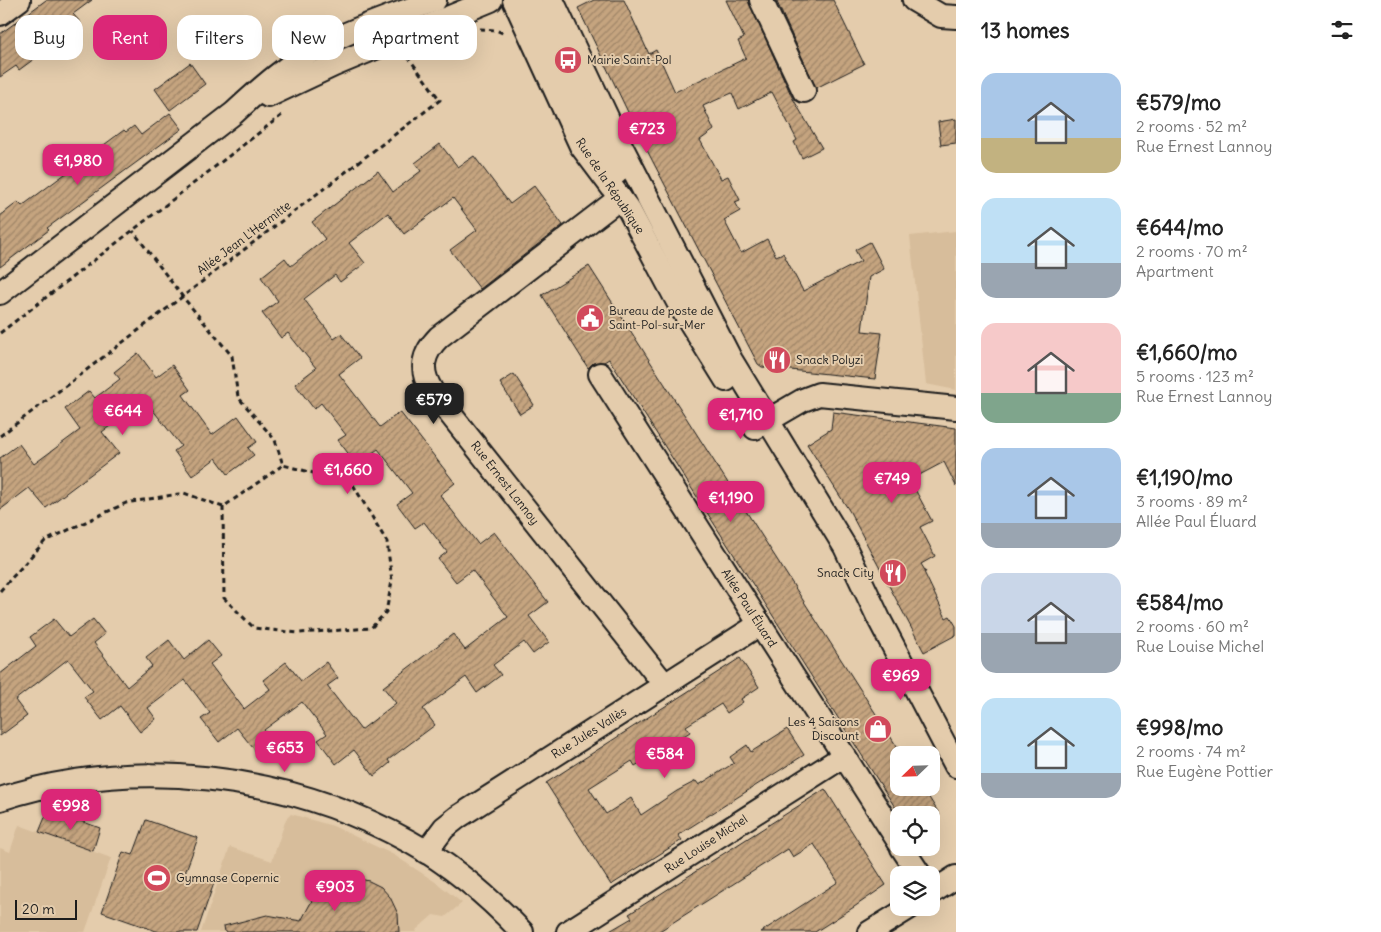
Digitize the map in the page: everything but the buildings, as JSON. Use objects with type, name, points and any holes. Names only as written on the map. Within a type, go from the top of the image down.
[{"type":"street","points":[[0,14],[19,0]]},
{"type":"street","points":[[0,293],[234,113],[266,84],[325,44],[435,0]]},
{"type":"street","points":[[455,15],[491,0]]},
{"type":"street","name":"Rue de la République","points":[[514,0],[582,146],[620,198],[644,236],[680,306],[761,424]]},
{"type":"street","points":[[532,0],[539,20],[598,143],[640,208],[673,267],[712,323]]},
{"type":"street","name":"Rue de la République","points":[[552,0],[614,132],[712,323],[761,424],[843,569],[878,620],[956,766]]},
{"type":"street","points":[[761,0],[804,91]]},
{"type":"street","points":[[914,0],[941,16],[956,17]]},
{"type":"street","points":[[234,113],[312,74],[354,57]]},
{"type":"street","name":"Rue Ernest Lannoy","points":[[620,198],[439,337],[425,355],[423,370],[432,391],[664,685]]},
{"type":"street","name":"Allée Paul Éluard","points":[[600,374],[890,828]]},
{"type":"street","points":[[761,424],[808,398],[825,393],[956,408]]},
{"type":"street","name":"Rue Jules Vallès","points":[[426,852],[444,828],[458,816],[760,624]]},
{"type":"street","name":"Rue Louise Michel","points":[[568,932],[844,756]]},
{"type":"street","points":[[0,799],[54,785],[108,777],[166,776],[213,779],[308,798],[365,820],[426,852],[480,891],[522,932]]},
{"type":"street","points":[[940,887],[956,877]]},
{"type":"street","points":[[875,931],[897,916]]},
{"type":"path","name":"Allée Jean L'Hermitte","points":[[0,436],[440,100],[411,60]]},
{"type":"path","points":[[0,334],[286,112]]},
{"type":"path","points":[[133,231],[182,296],[232,356],[238,397],[275,440],[283,465]]},
{"type":"path","points":[[283,465],[352,483],[387,542],[392,581],[386,612],[371,628],[299,634],[254,628],[224,598],[223,507],[283,465]]},
{"type":"path","points":[[0,590],[45,541],[126,503],[184,493],[223,507]]},
{"type":"shaded area","points":[[956,231],[956,390],[926,384],[910,236]]},
{"type":"shaded area","points":[[291,814],[333,826],[394,855],[437,883],[462,903],[445,917],[433,915],[416,930],[417,932],[201,932],[230,847],[272,861],[286,819]]},
{"type":"shaded area","points":[[19,825],[111,858],[85,932],[0,932],[0,848],[10,852]]},
{"type":"place","name":"Mairie Saint-Pol","points":[[568,60]]},
{"type":"place","name":"Bureau de poste de Saint-Pol-sur-Mer","points":[[590,318]]},
{"type":"place","name":"Snack Polyzi","points":[[777,360]]},
{"type":"place","name":"Snack City","points":[[893,573]]},
{"type":"place","name":"Les 4 Saisons Discount","points":[[878,729]]},
{"type":"place","name":"Gymnase Copernic","points":[[157,878]]}]
